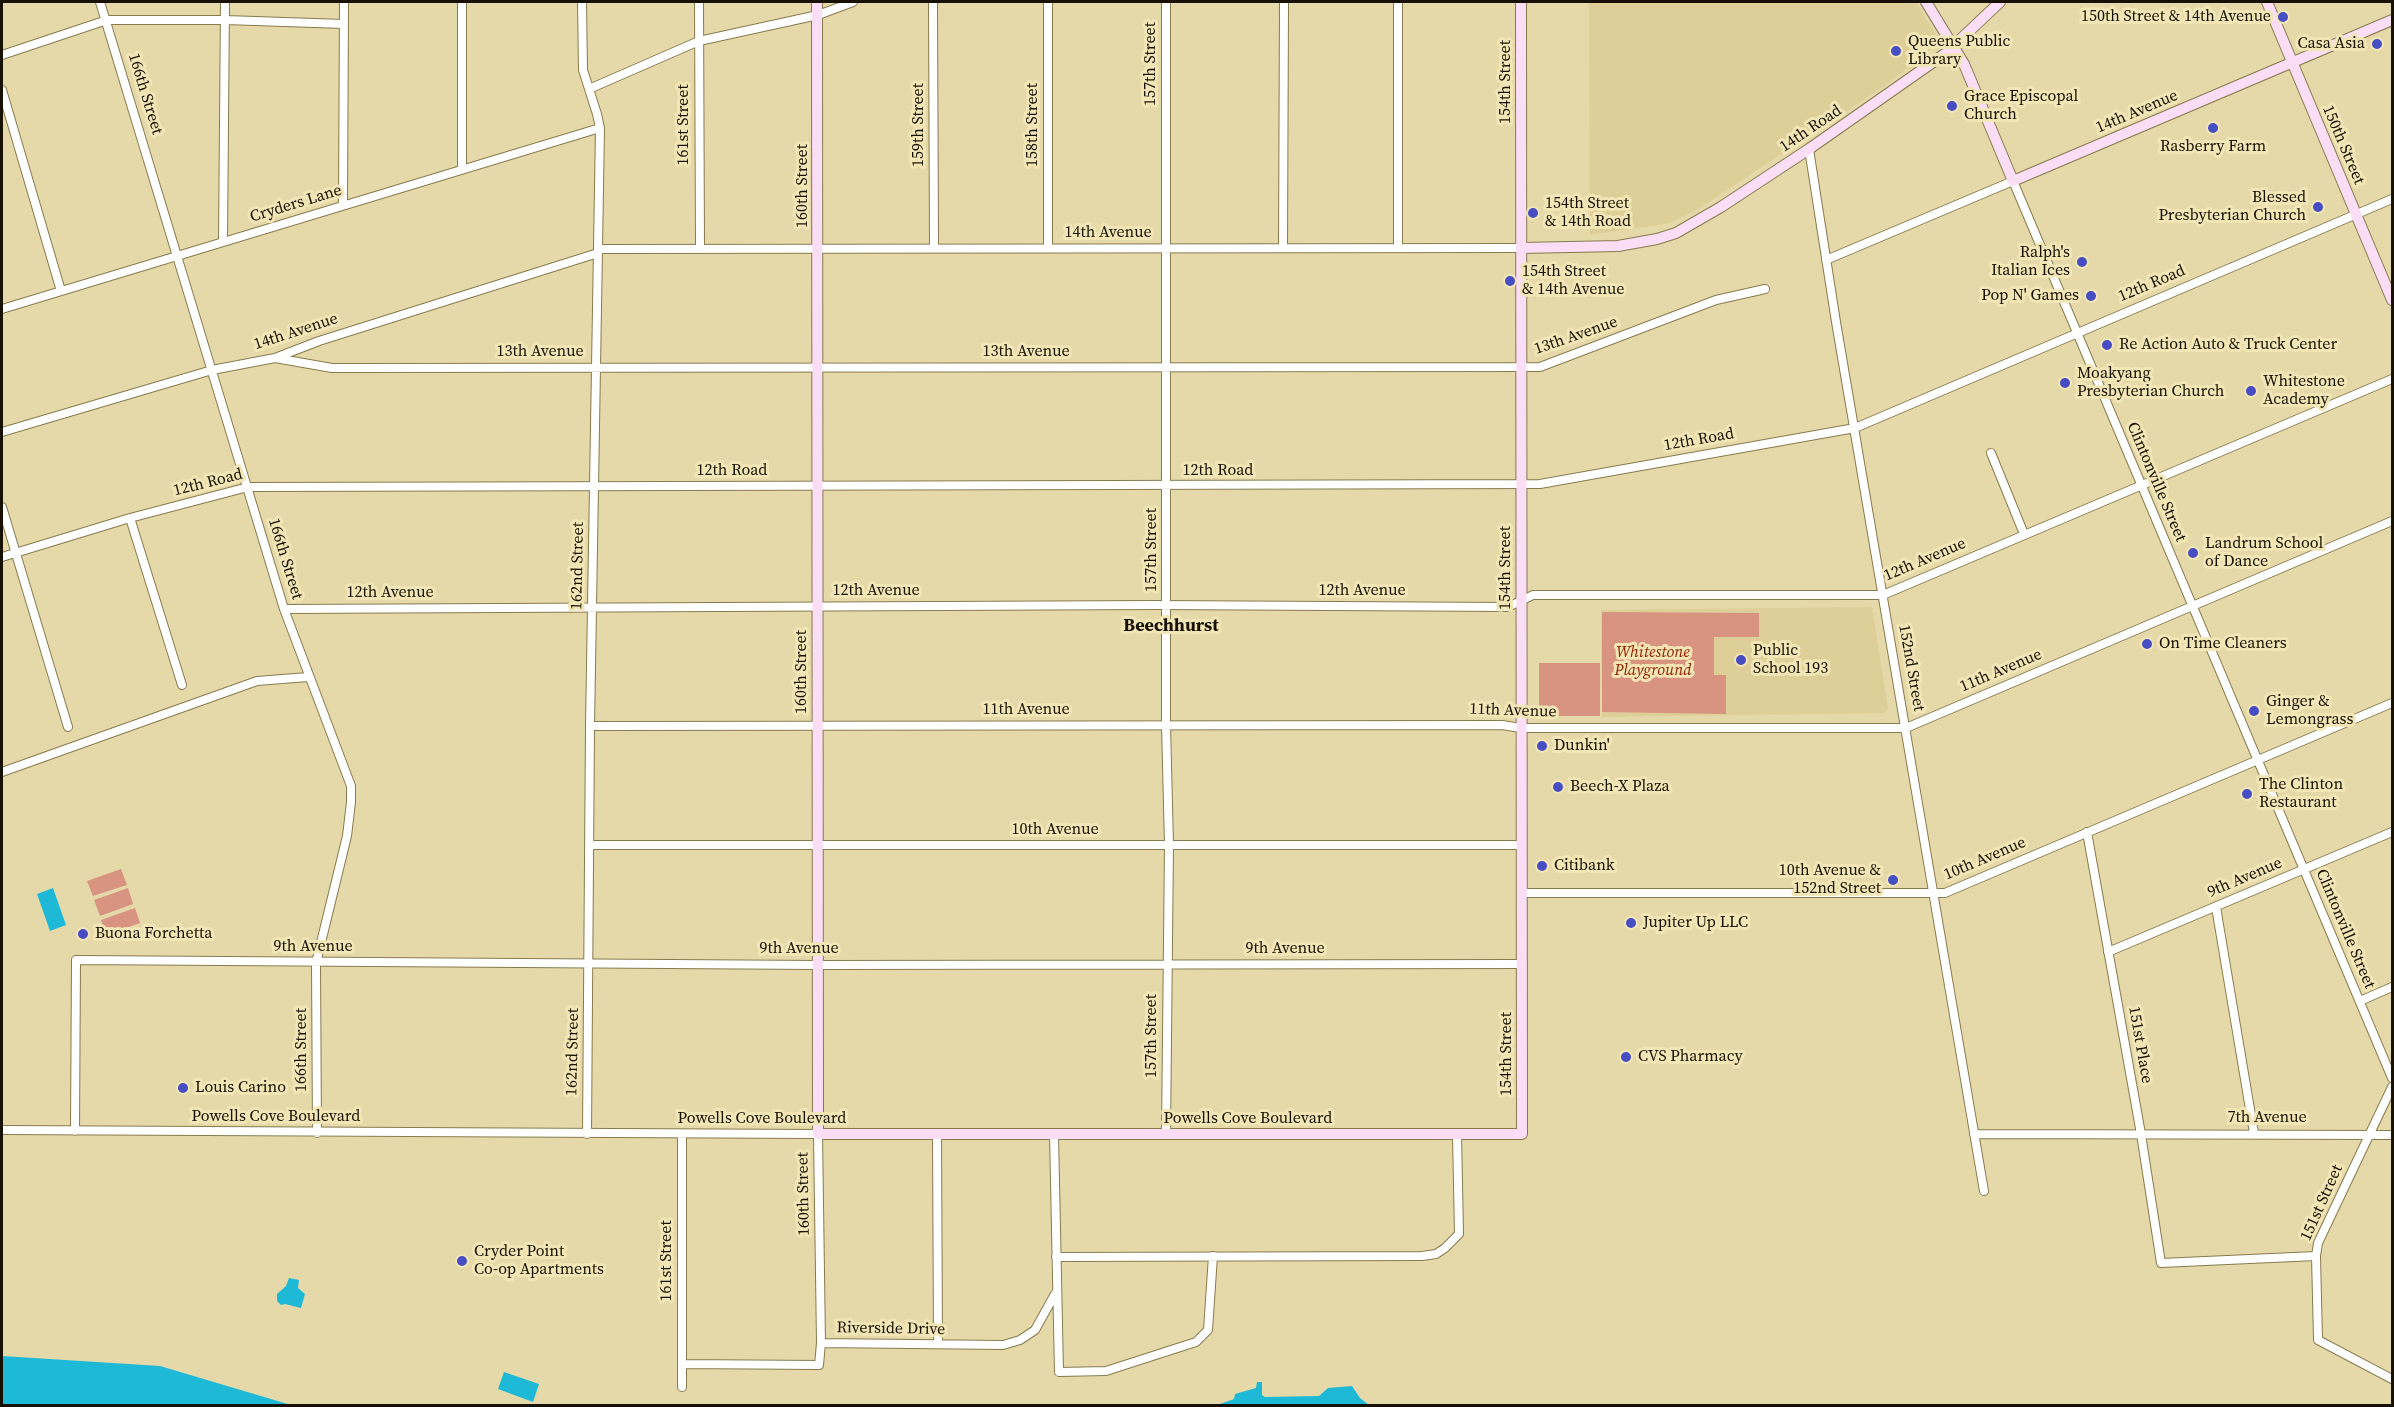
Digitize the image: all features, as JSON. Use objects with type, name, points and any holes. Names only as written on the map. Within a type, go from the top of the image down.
[{"type":"street","name":"166th Street","points":[[100,2],[284,609],[308,677],[345,767],[351,794],[346,837],[316,963],[317,1133]]},
{"type":"street","points":[[223,242],[225,2]]},
{"type":"street","points":[[343,205],[344,2]]},
{"type":"street","points":[[462,2],[462,169]]},
{"type":"street","name":"162nd Street","points":[[582,2],[583,70],[600,128],[590,726],[587,1134]]},
{"type":"street","name":"161st Street","points":[[699,2],[700,249]]},
{"type":"street","name":"160th Street","points":[[818,2],[817,965],[821,1343]]},
{"type":"street","points":[[589,89],[699,40],[818,15],[853,2]]},
{"type":"street","name":"159th Street","points":[[933,2],[934,248]]},
{"type":"street","name":"158th Street","points":[[1048,2],[1048,248]]},
{"type":"street","name":"157th Street","points":[[1166,1134],[1169,845],[1166,725],[1167,2]]},
{"type":"street","points":[[1283,248],[1284,2]]},
{"type":"street","points":[[1398,2],[1398,248]]},
{"type":"street","name":"154th Street","points":[[1521,2],[1522,1134]]},
{"type":"street","name":"Clintonville Street","points":[[1926,2],[1964,64],[2392,1078]]},
{"type":"street","name":"14th Road","points":[[1618,246],[1676,233],[1809,149],[1946,53],[2000,2]]},
{"type":"street","name":"150th Street","points":[[2267,2],[2392,300]]},
{"type":"street","points":[[2,55],[107,20],[225,20],[344,24]]},
{"type":"street","name":"14th Avenue","points":[[1826,260],[2392,20]]},
{"type":"street","points":[[2,90],[61,291]]},
{"type":"street","name":"Cryders Lane","points":[[2,309],[600,128]]},
{"type":"street","name":"152nd Street","points":[[1809,149],[1984,1191]]},
{"type":"street","name":"12th Road","points":[[2,557],[248,487],[1540,484],[1855,428],[2392,199]]},
{"type":"street","name":"14th Avenue","points":[[2,432],[212,370],[275,358],[319,341],[598,251],[818,248],[1618,246]]},
{"type":"street","name":"13th Avenue","points":[[275,358],[332,368],[1540,367],[1716,300],[1765,289]]},
{"type":"street","name":"12th Avenue","points":[[284,609],[1167,605],[1510,607],[1533,595],[1883,595],[2392,379]]},
{"type":"street","points":[[1991,453],[2024,534]]},
{"type":"street","points":[[2,507],[68,727]]},
{"type":"street","points":[[130,519],[182,685]]},
{"type":"street","name":"11th Avenue","points":[[590,726],[1502,725],[1521,728],[1906,728],[2392,521]]},
{"type":"street","points":[[2,772],[257,681],[308,677]]},
{"type":"street","name":"10th Avenue","points":[[1522,893],[1945,893],[2392,703]]},
{"type":"street","name":"151st Place","points":[[2087,832],[2141,1134],[2161,1263],[2316,1256]]},
{"type":"street","name":"9th Avenue","points":[[2109,952],[2392,832]]},
{"type":"street","name":"10th Avenue","points":[[589,845],[1522,845]]},
{"type":"street","points":[[2216,907],[2254,1133]]},
{"type":"street","name":"9th Avenue","points":[[75,1131],[76,960],[817,965],[1522,964]]},
{"type":"street","points":[[2360,1001],[2392,987]]},
{"type":"street","name":"151st Street","points":[[2392,1087],[2318,1243],[2316,1256],[2318,1340],[2392,1379]]},
{"type":"street","name":"Powells Cove Boulevard","points":[[2,1130],[587,1134],[1522,1134]]},
{"type":"street","name":"161st Street","points":[[682,1134],[682,1388]]},
{"type":"street","points":[[938,1134],[938,1344]]},
{"type":"street","points":[[1054,1134],[1059,1372],[1106,1371],[1196,1342],[1208,1330],[1213,1256]]},
{"type":"street","points":[[1056,1257],[1422,1256],[1436,1254],[1459,1234],[1456,1134]]},
{"type":"street","points":[[1974,1134],[2141,1134]]},
{"type":"street","name":"7th Avenue","points":[[2141,1134],[2392,1134]]},
{"type":"street","name":"Riverside Drive","points":[[682,1364],[819,1365],[821,1343],[1003,1345],[1020,1340],[1035,1330],[1057,1291]]},
{"type":"shaded area","points":[[1589,2],[1916,2],[1940,42],[1886,85],[1700,208],[1671,223],[1590,235]]},
{"type":"shaded area","name":"Public School 193","points":[[1872,607],[1888,709],[1884,713],[1602,717],[1601,610]]},
{"type":"green space","name":"Whitestone Playground","points":[[1602,612],[1759,613],[1759,637],[1714,637],[1714,675],[1726,675],[1726,714],[1602,712]]},
{"type":"green space","points":[[1539,663],[1600,663],[1600,716],[1539,716]]},
{"type":"green space","points":[[121,869],[127,885],[93,896],[87,881]]},
{"type":"green space","points":[[128,888],[133,904],[100,916],[94,900]]},
{"type":"green space","points":[[135,908],[140,923],[106,935],[101,920]]},
{"type":"water","points":[[53,888],[66,925],[50,931],[37,894]]},
{"type":"water","points":[[289,1278],[299,1280],[298,1288],[305,1294],[301,1308],[281,1305],[277,1301],[277,1294],[286,1286]]},
{"type":"water","points":[[2,1356],[160,1366],[291,1405],[2,1405]]},
{"type":"water","points":[[504,1372],[539,1384],[533,1402],[498,1389]]},
{"type":"water","points":[[1257,1382],[1262,1382],[1262,1395],[1265,1397],[1319,1396],[1328,1388],[1352,1386],[1360,1398],[1369,1405],[1217,1405],[1234,1399],[1235,1394],[1256,1388]]},
{"type":"place","name":"150th Street & 14th Avenue","points":[[2283,17]]},
{"type":"place","name":"Casa Asia","points":[[2377,44]]},
{"type":"place","name":"Queens Public Library","points":[[1896,51]]},
{"type":"place","name":"Grace Episcopal Church","points":[[1952,106]]},
{"type":"place","name":"Rasberry Farm","points":[[2213,128]]},
{"type":"place","name":"Blessed Presbyterian Church","points":[[2318,207]]},
{"type":"place","name":"154th Street & 14th Road","points":[[1533,213]]},
{"type":"place","name":"Ralph's Italian Ices","points":[[2082,262]]},
{"type":"place","name":"154th Street & 14th Avenue","points":[[1510,281]]},
{"type":"place","name":"Pop N' Games","points":[[2091,296]]},
{"type":"place","name":"Re Action Auto & Truck Center","points":[[2107,345]]},
{"type":"place","name":"Moakyang Presbyterian Church","points":[[2065,383]]},
{"type":"place","name":"Whitestone Academy","points":[[2251,391]]},
{"type":"place","name":"Landrum School of Dance","points":[[2193,553]]},
{"type":"place","name":"On Time Cleaners","points":[[2147,644]]},
{"type":"place","name":"Public School 193","points":[[1741,660]]},
{"type":"place","name":"Ginger & Lemongrass","points":[[2254,711]]},
{"type":"place","name":"Dunkin'","points":[[1542,746]]},
{"type":"place","name":"Beech-X Plaza","points":[[1558,787]]},
{"type":"place","name":"The Clinton Restaurant","points":[[2247,794]]},
{"type":"place","name":"Citibank","points":[[1542,866]]},
{"type":"place","name":"10th Avenue & 152nd Street","points":[[1893,880]]},
{"type":"place","name":"Jupiter Up LLC","points":[[1631,923]]},
{"type":"place","name":"Buona Forchetta","points":[[83,934]]},
{"type":"place","name":"CVS Pharmacy","points":[[1626,1057]]},
{"type":"place","name":"Louis Carino","points":[[183,1088]]},
{"type":"place","name":"Cryder Point Co-op Apartments","points":[[462,1261]]},
{"type":"district","name":"Beechhurst","points":[[1171,626]]}]
